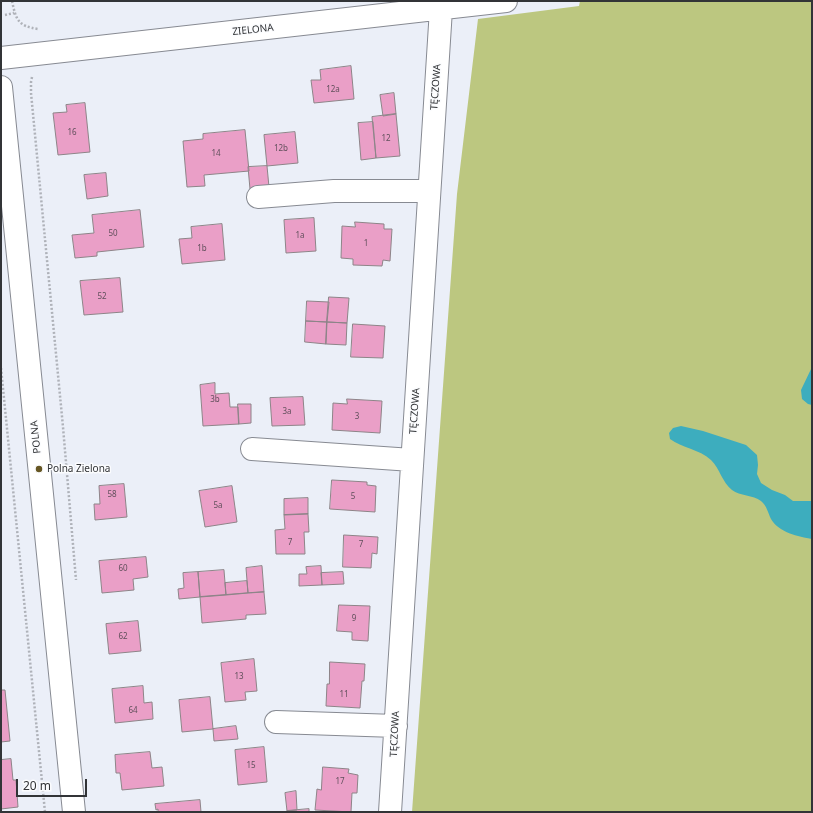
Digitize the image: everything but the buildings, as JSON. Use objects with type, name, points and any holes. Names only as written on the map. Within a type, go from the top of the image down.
[{"type":"street","name":"ZIELONA","points":[[1,58],[506,1]]},
{"type":"street","name":"TĘCZOWA","points":[[390,812],[441,9]]},
{"type":"street","name":"POLNA","points":[[1,86],[74,812]]},
{"type":"street","points":[[258,197],[334,191],[429,191]]},
{"type":"street","points":[[252,449],[412,460]]},
{"type":"street","points":[[276,722],[396,726]]},
{"type":"path","points":[[12,1],[16,18],[30,28],[39,29],[39,36]]},
{"type":"path","points":[[5,14],[14,13]]},
{"type":"path","points":[[37,74],[33,76],[31,82],[31,93],[76,585]]},
{"type":"path","points":[[1,368],[45,812]]},
{"type":"green space","points":[[580,1],[812,1],[812,812],[412,812],[457,194],[478,19],[579,6]]},
{"type":"water","points":[[812,367],[812,405],[808,404],[802,399],[801,390]]},
{"type":"water","points":[[681,426],[703,431],[746,445],[757,455],[757,474],[761,483],[772,490],[785,495],[793,501],[812,501],[812,539],[784,531],[774,524],[763,503],[732,490],[711,460],[701,453],[680,445],[670,439],[669,433],[673,428]]},
{"type":"place","name":"Polna Zielona","points":[[39,469]]}]
